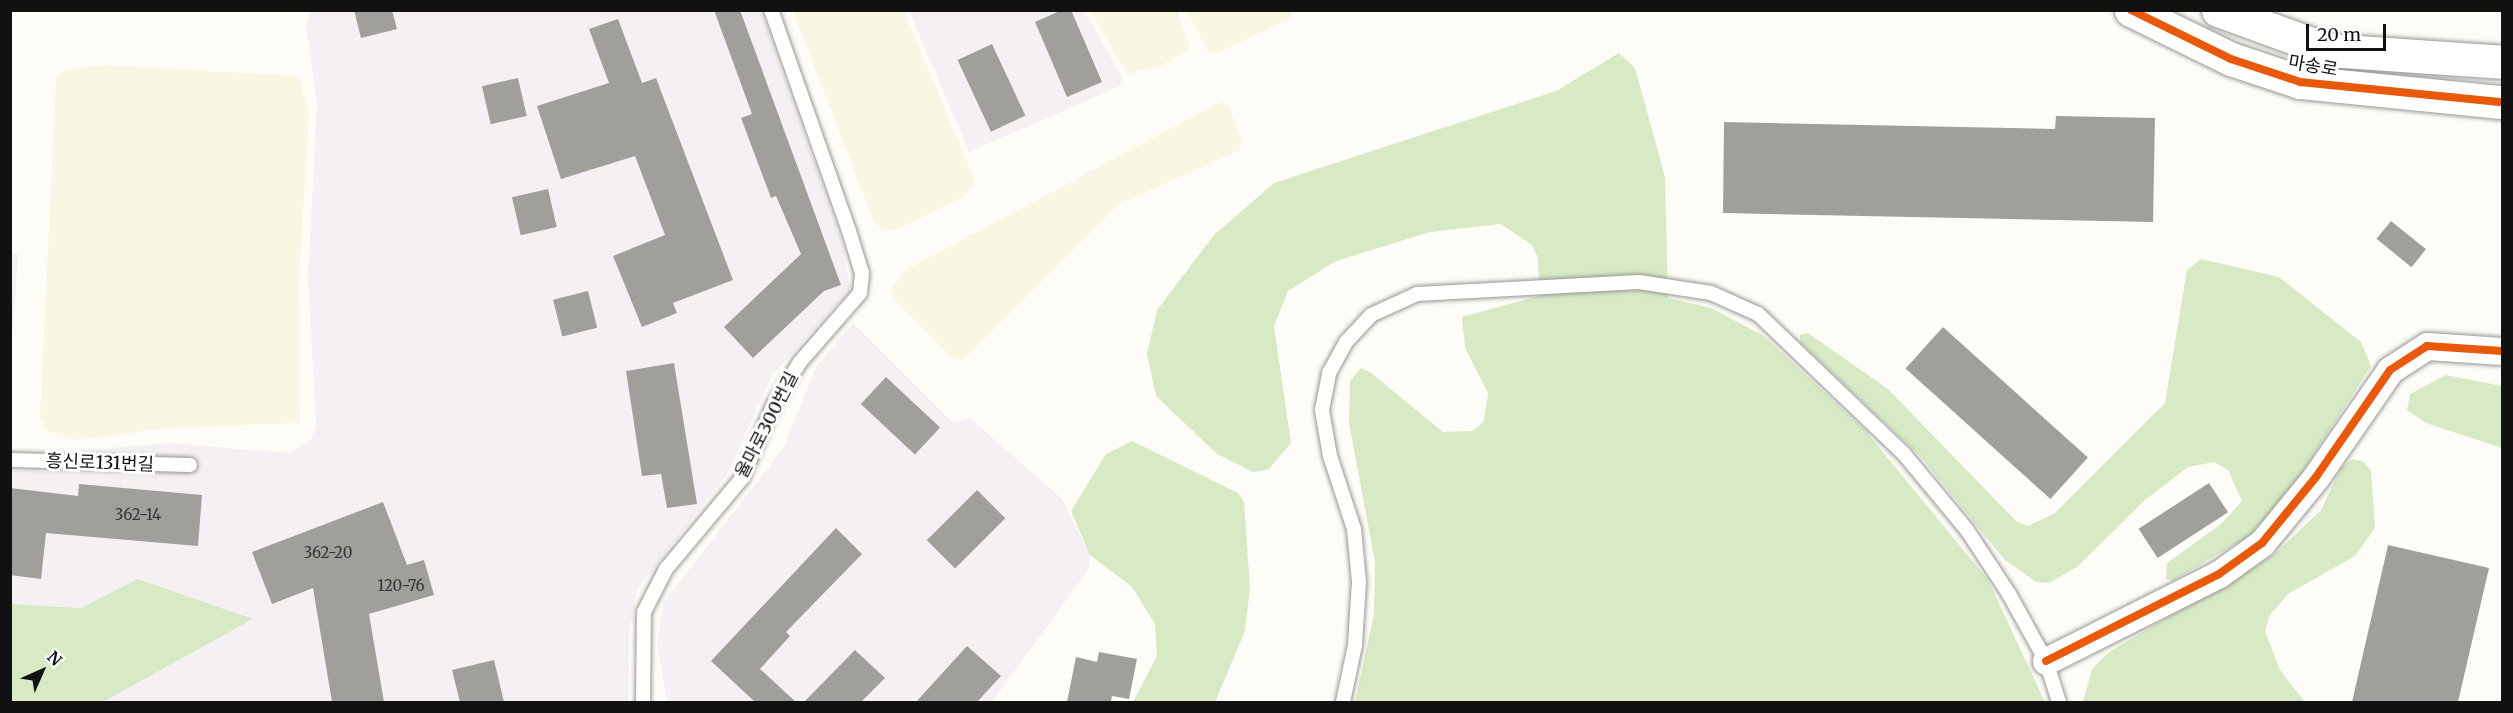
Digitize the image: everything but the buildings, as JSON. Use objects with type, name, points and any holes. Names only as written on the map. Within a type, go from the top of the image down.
[{"type":"street","name":"마송로","points":[[2131,10],[2231,59],[2300,82],[2502,102]]},
{"type":"street","name":"마송로","points":[[2218,10],[2328,50],[2502,62]]},
{"type":"street","points":[[2046,661],[2219,574],[2262,543],[2316,477],[2390,370],[2427,346],[2502,351]]},
{"type":"lane","name":"율마로300번길","points":[[643,702],[645,612],[666,569],[742,478],[774,404],[800,362],[860,293],[862,273],[849,231],[771,10]]},
{"type":"lane","points":[[1343,702],[1355,645],[1359,582],[1354,529],[1329,456],[1322,410],[1329,374],[1346,342],[1371,315],[1416,294],[1483,286],[1639,282],[1711,293],[1758,314],[1911,462],[1968,530],[2046,661],[2059,702]]},
{"type":"lane","name":"흥신로131번길","points":[[10,460],[190,465]]},
{"type":"shaded area","points":[[312,11],[761,11],[842,242],[850,290],[772,375],[728,473],[638,588],[629,629],[629,702],[103,702],[253,619],[139,579],[81,608],[11,604],[11,471],[60,472],[63,452],[169,443],[289,453],[311,440],[316,426],[308,278],[317,102],[306,25]]},
{"type":"shaded area","points":[[793,11],[904,11],[973,176],[974,187],[963,197],[898,229],[884,230],[874,222]]},
{"type":"shaded area","points":[[909,11],[1085,11],[1122,78],[1120,86],[969,152]]},
{"type":"shaded area","points":[[1090,11],[1177,11],[1190,48],[1161,66],[1127,74]]},
{"type":"shaded area","points":[[1187,11],[1290,11],[1291,18],[1218,53],[1207,50]]},
{"type":"shaded area","points":[[103,65],[299,76],[309,114],[299,281],[300,423],[168,428],[77,440],[47,431],[40,419],[56,80],[61,71]]},
{"type":"shaded area","points":[[1222,101],[1229,106],[1242,141],[1239,151],[1119,204],[963,360],[953,359],[895,300],[892,289],[904,271]]},
{"type":"shaded area","points":[[10,253],[18,254],[11,354]]},
{"type":"shaded area","points":[[853,323],[953,423],[970,418],[1062,499],[1090,555],[1088,570],[992,702],[667,702],[657,643],[664,602],[784,447],[816,367]]},
{"type":"green space","points":[[1619,53],[1635,68],[1665,177],[1668,298],[1711,308],[1764,336],[1864,429],[1988,580],[2045,702],[1355,702],[1374,614],[1375,562],[1349,423],[1350,381],[1361,368],[1370,372],[1443,432],[1473,431],[1484,421],[1488,393],[1465,348],[1462,317],[1539,296],[1538,258],[1532,245],[1501,224],[1430,232],[1336,261],[1288,291],[1274,326],[1291,443],[1269,469],[1253,472],[1217,454],[1156,396],[1147,354],[1157,310],[1214,235],[1274,183],[1556,91]]},
{"type":"green space","points":[[2201,259],[2279,277],[2361,342],[2371,366],[2293,487],[2254,533],[2174,580],[2166,579],[2167,563],[2221,524],[2242,501],[2228,470],[2214,462],[2188,467],[2145,500],[2077,567],[2049,583],[2036,582],[2005,560],[1921,457],[1800,342],[1800,335],[1808,333],[1888,389],[2017,522],[2028,526],[2055,513],[2165,403],[2187,270]]},
{"type":"green space","points":[[2446,375],[2502,386],[2502,448],[2426,423],[2407,410],[2410,394]]},
{"type":"green space","points":[[1132,441],[1238,493],[1244,502],[1250,588],[1245,631],[1215,702],[1133,702],[1157,656],[1155,624],[1132,587],[1090,555],[1071,511],[1106,454]]},
{"type":"green space","points":[[2352,459],[2363,461],[2371,471],[2375,528],[2355,556],[2288,594],[2270,615],[2265,631],[2280,670],[2305,702],[2083,702],[2092,669],[2109,652],[2274,555],[2321,510],[2341,468]]},
{"type":"green space","points":[[138,579],[253,619],[103,702],[11,702],[11,604],[81,608]]},
{"type":"cycle path","points":[[2131,10],[2231,59],[2300,82],[2502,102]]},
{"type":"cycle path","points":[[2046,661],[2219,574],[2262,543],[2316,477],[2390,370],[2427,346],[2502,351]]}]
